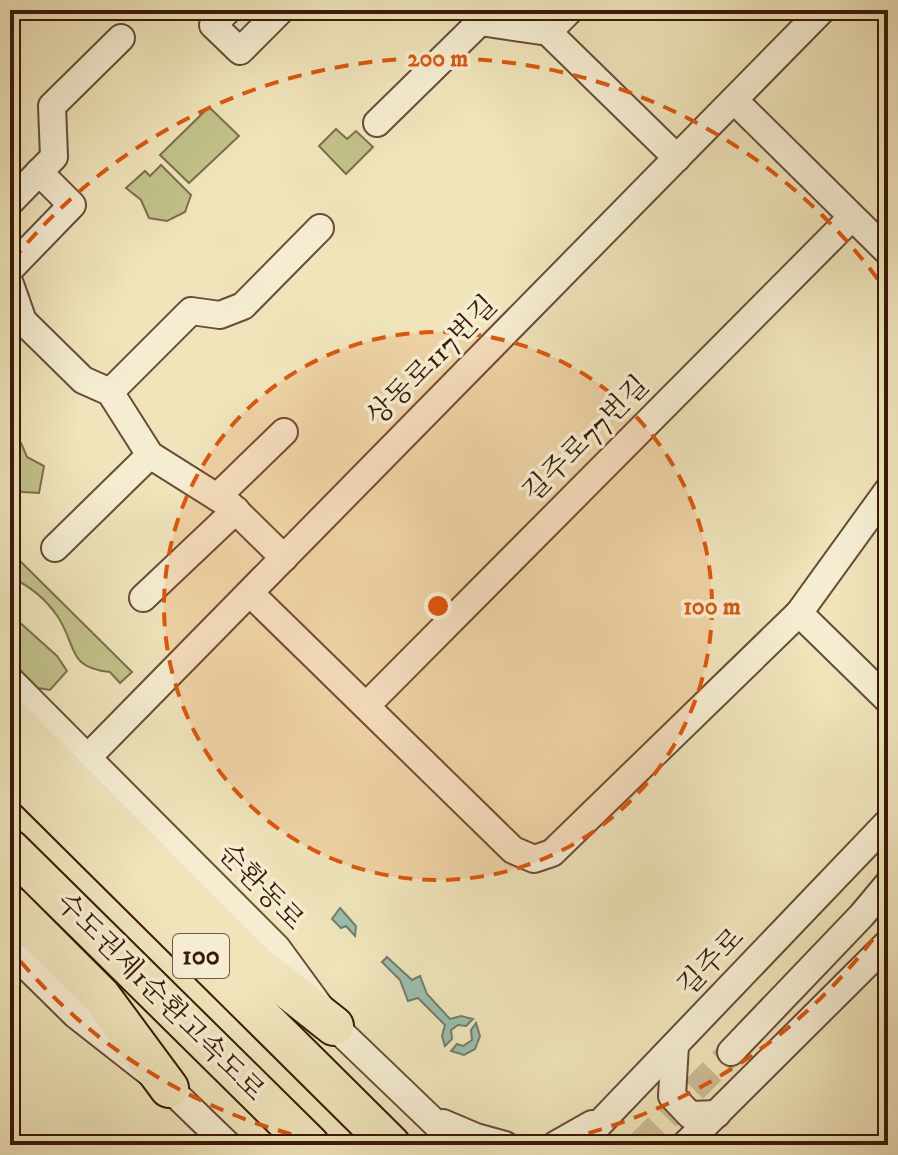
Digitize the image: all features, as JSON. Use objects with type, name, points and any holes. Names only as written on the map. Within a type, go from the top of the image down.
[{"type":"highway","points":[[10,718],[258,966],[334,1026]]},
{"type":"highway","name":"수도권제1순환고속도로","points":[[10,767],[391,1145]]},
{"type":"highway","name":"수도권제1순환고속도로","points":[[10,849],[310,1145]]},
{"type":"highway","points":[[10,905],[101,996],[169,1088]]},
{"type":"street","points":[[228,10],[213,25],[240,51],[281,10]]},
{"type":"street","points":[[548,32],[570,10]]},
{"type":"street","name":"상동로117번길","points":[[88,757],[822,10]]},
{"type":"street","points":[[377,123],[475,16],[548,32],[677,158]]},
{"type":"street","points":[[10,202],[54,157],[52,106],[121,38]]},
{"type":"street","points":[[734,100],[888,252]]},
{"type":"street","points":[[10,269],[72,205],[39,172]]},
{"type":"street","name":"길주로77번길","points":[[366,706],[852,217]]},
{"type":"street","points":[[110,392],[191,311],[220,315],[243,306],[320,228]]},
{"type":"street","points":[[10,284],[23,321],[83,380],[110,392],[150,455],[226,504],[284,558]]},
{"type":"street","points":[[143,598],[226,504],[284,432]]},
{"type":"street","points":[[55,548],[150,455]]},
{"type":"street","points":[[250,593],[513,850],[534,859],[552,853],[799,613],[888,490]]},
{"type":"street","points":[[799,613],[888,700]]},
{"type":"street","name":"순환동로","points":[[10,680],[277,948],[334,1026],[458,1145]]},
{"type":"street","name":"길주로","points":[[579,1145],[888,822]]},
{"type":"street","points":[[731,1052],[888,884]]},
{"type":"street","points":[[685,1145],[888,943]]},
{"type":"street","points":[[10,950],[76,1015],[169,1088],[228,1145]]},
{"type":"street","points":[[675,1045],[672,1096],[690,1115],[717,1114]]},
{"type":"street","points":[[555,1145],[609,1114]]},
{"type":"street","points":[[429,1117],[476,1137],[505,1145]]},
{"type":"green space","points":[[209,107],[239,136],[189,183],[160,155]]},
{"type":"green space","points":[[336,129],[347,139],[356,131],[373,147],[346,174],[319,146]]},
{"type":"green space","points":[[161,165],[191,195],[185,212],[167,221],[149,218],[141,200],[126,188],[145,171],[150,176]]},
{"type":"green space","points":[[14,442],[21,443],[27,457],[44,466],[39,493],[22,492],[10,483],[10,446]]},
{"type":"green space","points":[[10,551],[132,672],[120,683],[110,672],[86,666],[75,654],[53,610],[37,594],[10,577]]},
{"type":"green space","points":[[10,619],[18,621],[57,656],[67,671],[50,690],[38,688],[10,660]]},
{"type":"shaded area","points":[[340,908],[356,926],[355,936],[346,926],[341,928],[332,919]]},
{"type":"shaded area","points":[[387,957],[412,980],[420,976],[427,994],[450,1019],[461,1016],[473,1019],[466,1026],[458,1025],[451,1030],[452,1039],[445,1046],[442,1036],[445,1025],[418,998],[408,1001],[400,980],[382,962]]},
{"type":"shaded area","points":[[476,1023],[480,1036],[475,1049],[464,1055],[451,1051],[457,1044],[463,1046],[472,1040],[471,1030]]},
{"type":"tunnel","points":[[639,1145],[731,1052]]}]
